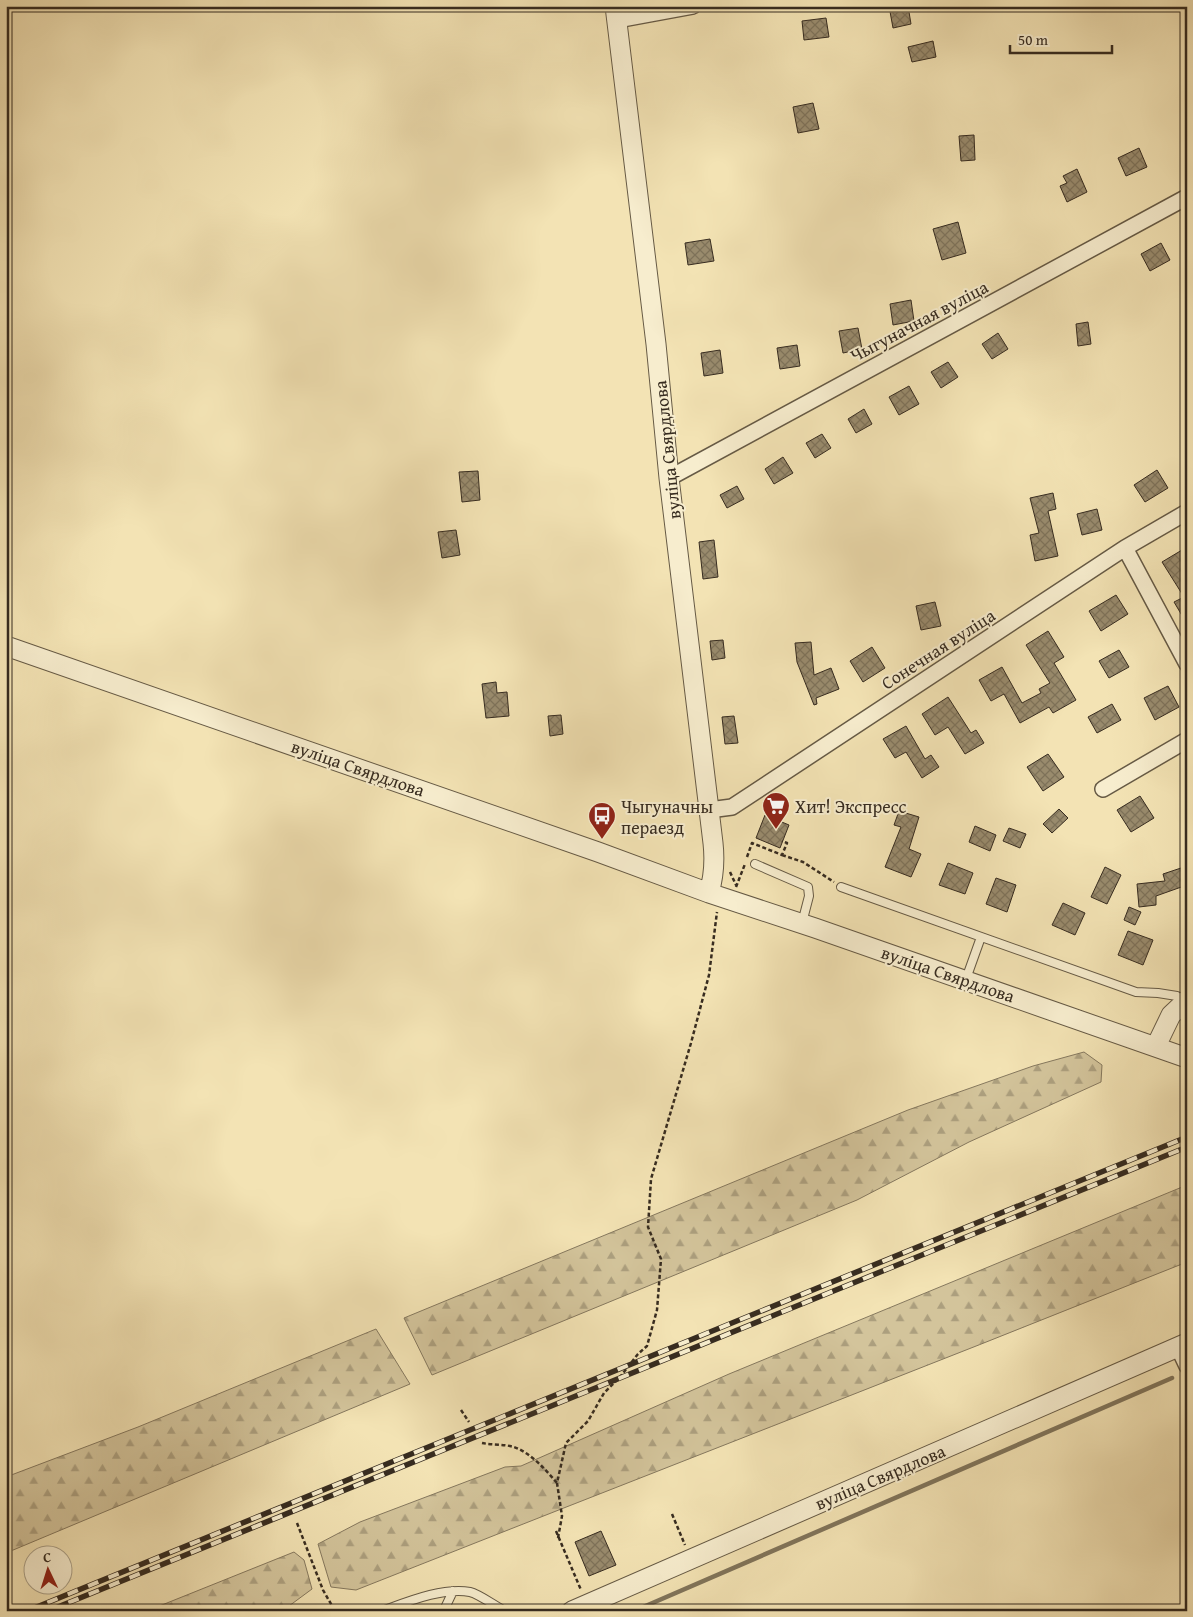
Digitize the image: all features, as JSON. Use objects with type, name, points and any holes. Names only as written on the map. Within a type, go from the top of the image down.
[{"type":"street","points":[[616,13],[693,6]]},
{"type":"street","name":"вуліца Свярдлова","points":[[616,13],[715,860],[713,879],[714,901]]},
{"type":"street","name":"Чыгуначная вуліца","points":[[669,478],[1187,197]]},
{"type":"street","name":"Сонечная вуліца","points":[[709,810],[732,807],[1125,548],[1187,512]]},
{"type":"street","points":[[1125,548],[1187,664]]},
{"type":"street","name":"вуліца Свярдлова","points":[[6,646],[588,848],[714,901],[802,923],[1187,1058]]},
{"type":"street","points":[[1103,789],[1187,740]]},
{"type":"street","points":[[1156,1046],[1171,1015],[1185,1001]]},
{"type":"street","points":[[1182,1345],[1187,1366]]},
{"type":"street","name":"вуліца Свярдлова","points":[[580,1608],[1182,1345]]},
{"type":"lane","points":[[755,864],[808,887],[809,896],[802,923]]},
{"type":"lane","points":[[842,887],[1136,992],[1177,996],[1185,1001]]},
{"type":"lane","points":[[966,980],[981,937]]},
{"type":"lane","points":[[382,1611],[417,1599],[453,1591],[472,1592],[505,1611]]},
{"type":"lane","points":[[442,1611],[453,1591]]},
{"type":"path","points":[[782,855],[803,862],[842,887]]},
{"type":"path","points":[[558,1538],[562,1516],[557,1483],[566,1443],[588,1420],[604,1393],[647,1346],[657,1310],[661,1258],[648,1227],[651,1179],[709,974],[714,901]]},
{"type":"path","points":[[461,1410],[469,1422]]},
{"type":"path","points":[[482,1443],[514,1447],[547,1471],[557,1483]]},
{"type":"path","points":[[672,1514],[691,1560]]},
{"type":"path","points":[[297,1523],[323,1590],[335,1611]]},
{"type":"path","points":[[556,1532],[580,1608]]},
{"type":"green space","points":[[1084,1052],[1102,1065],[1101,1082],[969,1142],[857,1200],[432,1375],[404,1318],[908,1110],[1033,1066]]},
{"type":"green space","points":[[1187,1185],[1187,1262],[356,1590],[331,1587],[318,1544],[360,1522],[505,1467],[521,1466],[729,1374]]},
{"type":"green space","points":[[376,1329],[410,1384],[28,1544],[22,1544],[22,1546],[6,1553],[6,1477],[138,1427]]},
{"type":"green space","points":[[294,1552],[304,1560],[312,1589],[289,1606],[275,1611],[147,1611]]},
{"type":"building","points":[[889,6],[908,6],[911,24],[893,28]]},
{"type":"building","points":[[826,18],[829,37],[804,40],[802,21]]},
{"type":"building","points":[[933,41],[936,57],[912,62],[908,47]]},
{"type":"building","points":[[813,103],[819,129],[798,133],[793,107]]},
{"type":"building","points":[[974,135],[975,160],[961,161],[959,136]]},
{"type":"building","points":[[1139,148],[1147,167],[1126,176],[1118,158]]},
{"type":"building","points":[[1077,169],[1087,192],[1067,202],[1060,186],[1067,183],[1063,176]]},
{"type":"building","points":[[958,222],[966,253],[942,260],[933,229]]},
{"type":"building","points":[[710,239],[714,261],[688,265],[685,243]]},
{"type":"building","points":[[1161,243],[1170,260],[1150,271],[1141,254]]},
{"type":"building","points":[[911,300],[914,321],[893,325],[890,304]]},
{"type":"building","points":[[1088,322],[1091,344],[1078,346],[1076,324]]},
{"type":"building","points":[[858,328],[862,349],[843,353],[839,331]]},
{"type":"building","points":[[998,333],[1008,349],[992,359],[982,344]]},
{"type":"building","points":[[797,345],[800,366],[780,369],[777,348]]},
{"type":"building","points":[[720,350],[723,373],[704,376],[701,353]]},
{"type":"building","points":[[948,362],[958,377],[941,388],[931,372]]},
{"type":"building","points":[[909,386],[919,404],[899,415],[889,397]]},
{"type":"building","points":[[864,409],[872,424],[856,433],[848,419]]},
{"type":"building","points":[[822,434],[831,448],[815,458],[806,443]]},
{"type":"building","points":[[783,457],[793,473],[774,484],[765,469]]},
{"type":"building","points":[[1157,470],[1168,488],[1145,502],[1134,485]]},
{"type":"building","points":[[478,471],[480,500],[462,502],[459,472]]},
{"type":"building","points":[[737,486],[744,499],[727,508],[720,495]]},
{"type":"building","points":[[1053,493],[1056,509],[1048,511],[1058,556],[1035,561],[1030,535],[1039,533],[1030,498]]},
{"type":"building","points":[[1097,509],[1102,530],[1082,535],[1077,514]]},
{"type":"building","points":[[456,530],[460,555],[442,558],[438,532]]},
{"type":"building","points":[[714,540],[718,577],[703,579],[699,542]]},
{"type":"building","points":[[1187,547],[1187,624],[1174,602],[1184,597],[1162,562]]},
{"type":"building","points":[[1116,595],[1128,614],[1101,631],[1089,611]]},
{"type":"building","points":[[935,602],[941,626],[921,630],[916,606]]},
{"type":"building","points":[[1048,631],[1064,657],[1054,663],[1076,700],[1053,713],[1049,707],[1020,723],[1004,694],[991,701],[979,680],[1002,667],[1022,703],[1041,693],[1039,689],[1050,683],[1026,645]]},
{"type":"building","points":[[723,640],[725,658],[712,660],[710,641]]},
{"type":"building","points":[[811,642],[814,675],[831,668],[839,689],[816,698],[817,704],[814,705],[797,662],[795,643]]},
{"type":"building","points":[[872,647],[885,668],[863,682],[850,661]]},
{"type":"building","points":[[1119,650],[1129,667],[1109,678],[1099,661]]},
{"type":"building","points":[[496,682],[497,693],[507,692],[509,716],[486,718],[482,684]]},
{"type":"building","points":[[1168,686],[1179,707],[1155,720],[1144,698]]},
{"type":"building","points":[[948,697],[971,733],[976,730],[984,743],[965,754],[948,727],[935,735],[922,714]]},
{"type":"building","points":[[1112,704],[1121,720],[1097,733],[1088,717]]},
{"type":"building","points":[[561,715],[563,734],[550,736],[548,716]]},
{"type":"building","points":[[734,716],[738,743],[725,744],[722,717]]},
{"type":"building","points":[[906,726],[925,759],[931,755],[939,767],[922,778],[906,752],[895,758],[883,739]]},
{"type":"building","points":[[1048,754],[1064,777],[1043,791],[1027,767]]},
{"type":"building","points":[[1140,796],[1154,818],[1131,832],[1117,810]]},
{"type":"building","points":[[1059,809],[1068,818],[1052,833],[1043,824]]},
{"type":"building","points":[[899,811],[919,817],[909,849],[921,854],[911,877],[885,867],[901,827],[894,825]]},
{"type":"building","points":[[765,815],[789,825],[780,848],[756,838]]},
{"type":"building","points":[[975,826],[996,835],[990,851],[969,842]]},
{"type":"building","points":[[1009,828],[1026,834],[1020,848],[1003,841]]},
{"type":"building","points":[[948,863],[973,873],[965,894],[939,885]]},
{"type":"building","points":[[1187,866],[1187,885],[1156,896],[1156,905],[1139,907],[1137,884],[1165,881],[1163,874]]},
{"type":"building","points":[[1105,867],[1121,875],[1107,904],[1091,897]]},
{"type":"building","points":[[996,878],[1016,885],[1007,912],[986,904]]},
{"type":"building","points":[[1063,903],[1085,913],[1075,935],[1052,925]]},
{"type":"building","points":[[1129,907],[1141,912],[1135,925],[1124,920]]},
{"type":"building","points":[[1128,931],[1153,940],[1143,965],[1118,955]]},
{"type":"building","points":[[601,1531],[616,1565],[589,1576],[575,1542]]},
{"type":"waterway","points":[[634,1611],[1172,1378]]},
{"type":"railway","points":[[27,1611],[1187,1137]]},
{"type":"railway","points":[[48,1611],[1187,1147]]},
{"type":"place","name":"Хит! Экспресс","points":[[776,830]]},
{"type":"place","name":"Чыгуначны пераезд","points":[[602,840]]}]
